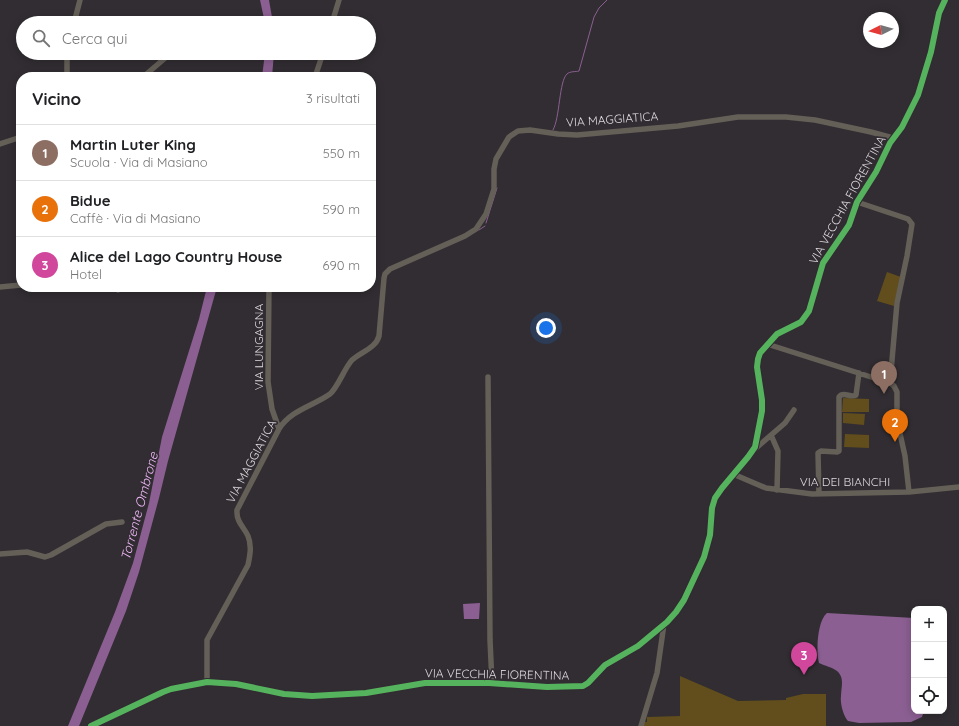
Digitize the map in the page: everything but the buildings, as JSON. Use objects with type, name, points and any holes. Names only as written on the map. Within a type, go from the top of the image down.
[{"type":"street","points":[[76,16],[80,0]]},
{"type":"street","points":[[334,16],[339,0]]},
{"type":"street","name":"VIA VECCHIA FIORENTINA","points":[[90,726],[171,688],[207,682],[236,684],[284,694],[312,696],[366,693],[425,683],[547,687],[585,685],[590,682],[605,665],[638,646],[664,624],[676,612],[688,592],[704,557],[709,541],[713,504],[718,493],[753,451],[759,434],[762,411],[762,400],[757,372],[757,364],[760,353],[779,332],[798,324],[806,316],[811,306],[823,264],[848,225],[857,202],[876,172],[893,138],[902,126],[918,95],[931,52],[939,13],[945,0]]},
{"type":"street","points":[[67,60],[67,72]]},
{"type":"street","points":[[149,72],[163,60]]},
{"type":"street","points":[[317,72],[321,60]]},
{"type":"street","name":"VIA MAGGIATICA","points":[[207,682],[207,640],[248,565],[250,555],[248,536],[238,522],[237,510],[279,429],[283,422],[290,416],[331,393],[351,362],[376,342],[379,336],[384,278],[386,272],[466,236],[476,229],[486,214],[489,206],[494,188],[494,169],[496,158],[508,137],[514,133],[530,130],[566,134],[596,134],[685,125],[738,117],[766,116],[795,117],[815,120],[893,138]]},
{"type":"street","points":[[0,144],[16,139]]},
{"type":"street","points":[[857,202],[908,219],[912,224],[897,303],[890,383]]},
{"type":"street","points":[[0,287],[16,285]]},
{"type":"street","name":"VIA LUNGAGNA","points":[[269,292],[268,382],[272,408],[279,429]]},
{"type":"street","points":[[767,344],[890,383],[894,386],[896,392],[896,420],[905,456],[908,492]]},
{"type":"street","points":[[819,494],[818,453],[821,451],[839,451],[839,397],[843,394],[853,396],[856,395],[859,373]]},
{"type":"street","points":[[488,377],[490,640],[492,684]]},
{"type":"street","points":[[753,451],[787,421],[794,410]]},
{"type":"street","points":[[771,435],[778,453],[777,490]]},
{"type":"street","points":[[762,443],[775,443]]},
{"type":"street","name":"VIA DEI BIANCHI","points":[[733,474],[766,488],[819,494],[908,492],[959,487]]},
{"type":"street","points":[[0,554],[27,552],[45,557],[106,524],[122,522]]},
{"type":"street","points":[[640,726],[657,672],[664,624]]},
{"type":"shaded area","points":[[260,0],[269,0],[272,16],[263,16]]},
{"type":"shaded area","points":[[264,60],[273,60],[272,72],[263,72]]},
{"type":"shaded area","points":[[887,272],[901,277],[894,306],[877,301]]},
{"type":"shaded area","points":[[206,292],[216,292],[168,461],[139,572],[126,611],[79,726],[68,726],[115,612],[133,563],[149,503],[162,437],[199,319]]},
{"type":"shaded area","points":[[843,398],[869,399],[869,412],[842,412]]},
{"type":"shaded area","points":[[843,413],[865,414],[864,425],[843,423]]},
{"type":"shaded area","points":[[845,434],[869,435],[869,448],[844,447]]},
{"type":"shaded area","points":[[480,603],[479,619],[464,619],[463,604]]},
{"type":"shaded area","points":[[827,613],[911,618],[911,714],[923,714],[922,717],[911,722],[859,723],[848,721],[841,705],[841,677],[837,671],[819,663],[818,637],[819,629]]},
{"type":"shaded area","points":[[680,676],[738,701],[786,700],[786,698],[803,694],[826,694],[826,726],[643,726],[645,722],[647,722],[647,717],[680,716]]},
{"type":"waterway","points":[[553,130],[557,117],[564,78],[568,73],[579,71],[594,17],[599,8],[607,0]]},
{"type":"waterway","points":[[486,223],[497,188]]},
{"type":"waterway","points":[[479,230],[485,226]]},
{"type":"cycle path","points":[[91,726],[163,692],[207,682],[236,684],[284,694],[312,696],[366,693],[425,683],[489,683],[547,687],[583,686],[588,683],[605,665],[638,646],[667,622],[684,600],[704,557],[710,535],[712,508],[715,498],[755,447],[762,411],[762,400],[757,367],[760,353],[777,334],[801,322],[809,311],[823,263],[849,225],[857,202],[876,172],[890,143],[902,127],[918,95],[931,52],[939,13],[945,0]]},
{"type":"place","name":"Martin Luter King","points":[[884,394]]},
{"type":"place","name":"Bidue","points":[[895,442]]},
{"type":"place","name":"Alice del Lago Country House","points":[[804,675]]},
{"type":"water label","name":"Torrente Ombrone","points":[[139,506]]}]
